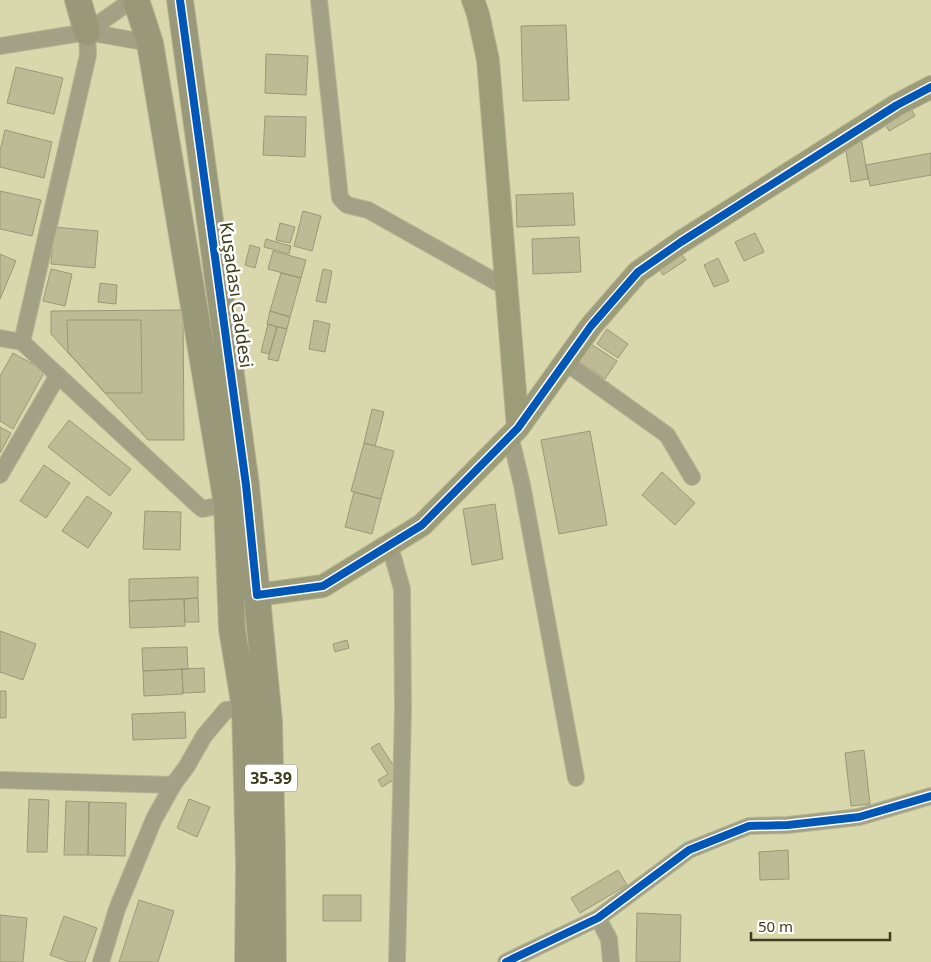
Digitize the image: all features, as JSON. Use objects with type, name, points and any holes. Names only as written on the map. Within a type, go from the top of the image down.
[{"type":"main road","points":[[78,0],[88,32]]},
{"type":"main road","name":"35-39","points":[[136,0],[150,43],[227,504],[232,629],[245,708],[249,864],[248,962]]},
{"type":"main road","name":"Kuşadası Caddesi","points":[[180,0],[246,485],[257,596],[269,721],[273,962]]},
{"type":"street","points":[[88,32],[132,0]]},
{"type":"street","points":[[319,0],[340,198],[347,204],[368,210],[506,288]]},
{"type":"street","points":[[473,0],[488,60],[506,288],[514,432],[576,778]]},
{"type":"street","points":[[22,342],[88,55],[88,32]]},
{"type":"street","points":[[0,46],[88,32],[150,43]]},
{"type":"street","points":[[257,596],[323,586],[422,525],[514,432],[591,326],[638,272],[681,242],[897,105],[931,88]]},
{"type":"street","points":[[0,338],[22,342],[202,509],[227,504]]},
{"type":"street","points":[[565,362],[667,434],[692,477]]},
{"type":"street","points":[[0,475],[58,375]]},
{"type":"street","points":[[385,547],[392,558],[402,589],[403,710],[397,962]]},
{"type":"street","points":[[101,962],[117,909],[154,819],[172,785],[187,766],[204,736],[226,710],[245,708]]},
{"type":"street","points":[[0,780],[172,785]]},
{"type":"street","points":[[506,962],[598,918],[689,850],[749,826],[788,826],[859,817],[931,796]]},
{"type":"street","points":[[598,918],[609,939],[611,962]]},
{"type":"building","points":[[566,25],[569,100],[523,101],[521,26]]},
{"type":"building","points":[[266,54],[308,56],[306,95],[265,93]]},
{"type":"building","points":[[16,67],[63,78],[54,114],[7,103]]},
{"type":"building","points":[[910,107],[915,116],[889,131],[884,122]]},
{"type":"building","points":[[265,116],[306,117],[305,157],[263,155]]},
{"type":"building","points":[[5,130],[52,142],[44,178],[0,167],[0,151]]},
{"type":"building","points":[[862,142],[868,179],[851,182],[845,145]]},
{"type":"building","points":[[931,153],[931,175],[870,186],[866,165]]},
{"type":"building","points":[[0,191],[41,200],[32,236],[0,229]]},
{"type":"building","points":[[573,193],[575,225],[517,227],[516,195]]},
{"type":"building","points":[[303,211],[321,216],[312,251],[294,246]]},
{"type":"building","points":[[280,223],[295,227],[290,243],[276,240]]},
{"type":"building","points":[[54,227],[98,231],[95,268],[51,264]]},
{"type":"building","points":[[755,233],[764,252],[744,261],[735,242]]},
{"type":"building","points":[[579,237],[581,272],[533,274],[532,239]]},
{"type":"building","points":[[266,239],[291,246],[289,254],[264,247]]},
{"type":"building","points":[[250,245],[260,248],[255,268],[245,265]]},
{"type":"building","points":[[273,251],[306,260],[301,278],[268,269]]},
{"type":"building","points":[[679,251],[686,260],[663,275],[657,265]]},
{"type":"building","points":[[0,254],[16,261],[0,299]]},
{"type":"building","points":[[718,258],[729,281],[714,287],[704,265]]},
{"type":"building","points":[[51,269],[72,274],[65,306],[43,301]]},
{"type":"building","points":[[323,269],[332,271],[326,303],[316,301]]},
{"type":"building","points":[[281,273],[301,278],[290,317],[270,311]]},
{"type":"building","points":[[100,283],[117,285],[116,304],[98,302]]},
{"type":"building","points":[[183,310],[184,440],[148,440],[51,334],[51,311]]},
{"type":"building","points":[[270,311],[290,317],[287,329],[267,324]]},
{"type":"building","points":[[67,320],[141,320],[142,393],[105,393],[68,352]]},
{"type":"building","points":[[314,320],[330,324],[325,352],[309,349]]},
{"type":"building","points":[[268,324],[277,327],[269,354],[261,352]]},
{"type":"building","points":[[277,327],[287,329],[278,361],[268,359]]},
{"type":"building","points":[[607,329],[628,344],[618,358],[597,344]]},
{"type":"building","points":[[591,344],[617,361],[605,379],[579,362]]},
{"type":"building","points":[[13,353],[45,371],[13,429],[0,421],[0,376]]},
{"type":"building","points":[[372,409],[384,412],[375,446],[364,443]]},
{"type":"building","points":[[69,420],[131,469],[110,496],[48,447]]},
{"type":"building","points":[[0,427],[11,433],[0,453]]},
{"type":"building","points":[[590,431],[607,525],[559,534],[541,440]]},
{"type":"building","points":[[364,443],[394,451],[381,499],[351,491]]},
{"type":"building","points":[[44,465],[70,483],[46,518],[20,501]]},
{"type":"building","points":[[662,472],[695,503],[675,525],[642,495]]},
{"type":"building","points":[[354,492],[381,499],[372,534],[345,527]]},
{"type":"building","points":[[87,496],[112,513],[88,548],[62,531]]},
{"type":"building","points":[[495,504],[503,559],[472,565],[463,509]]},
{"type":"building","points":[[145,511],[181,512],[180,550],[143,549]]},
{"type":"building","points":[[198,577],[198,598],[129,601],[129,579]]},
{"type":"building","points":[[198,598],[199,622],[185,622],[184,599]]},
{"type":"building","points":[[184,599],[185,626],[130,628],[129,601]]},
{"type":"building","points":[[0,631],[36,644],[23,680],[0,672]]},
{"type":"building","points":[[347,640],[349,648],[335,652],[333,644]]},
{"type":"building","points":[[187,647],[188,669],[143,671],[142,648]]},
{"type":"building","points":[[204,668],[205,692],[183,693],[182,669]]},
{"type":"building","points":[[182,669],[183,694],[144,696],[143,671]]},
{"type":"building","points":[[0,691],[6,691],[6,718],[0,718]]},
{"type":"building","points":[[185,712],[186,738],[133,740],[132,714]]},
{"type":"building","points":[[379,743],[400,776],[382,787],[378,780],[388,774],[371,748]]},
{"type":"building","points":[[864,750],[870,804],[851,806],[845,753]]},
{"type":"building","points":[[29,799],[49,800],[47,852],[27,852]]},
{"type":"building","points":[[189,799],[210,807],[197,837],[177,828]]},
{"type":"building","points":[[66,801],[89,802],[88,855],[64,855]]},
{"type":"building","points":[[89,802],[126,803],[125,856],[88,855]]},
{"type":"building","points":[[788,850],[789,879],[760,880],[759,852]]},
{"type":"building","points":[[618,870],[627,885],[580,913],[571,898]]},
{"type":"building","points":[[323,895],[361,895],[361,921],[323,921]]},
{"type":"building","points":[[139,900],[174,911],[158,962],[119,962]]},
{"type":"building","points":[[637,913],[681,915],[680,962],[636,962]]},
{"type":"building","points":[[0,915],[27,918],[23,962],[0,962]]},
{"type":"building","points":[[64,916],[97,928],[85,962],[69,962],[50,955]]},
{"type":"cycle path","points":[[180,0],[246,485],[257,595],[323,586],[422,525],[518,428],[591,326],[638,272],[681,242],[897,105],[931,87]]},
{"type":"cycle path","points":[[506,962],[598,918],[689,850],[749,826],[788,825],[859,817],[931,796]]}]
